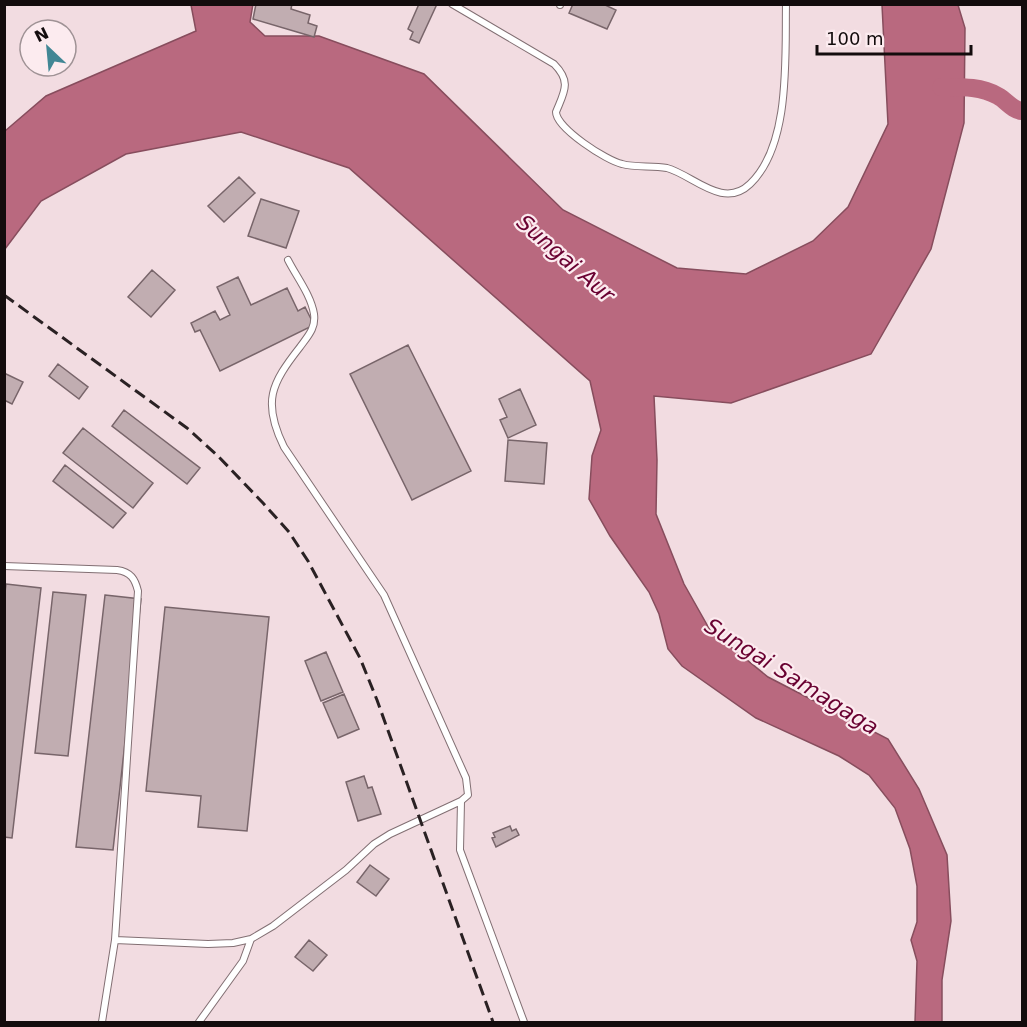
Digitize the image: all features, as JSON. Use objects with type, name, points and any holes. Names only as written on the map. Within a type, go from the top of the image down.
[{"type":"lane","points":[[452,4],[561,70],[566,85],[556,117],[564,128],[603,156],[624,165],[668,168],[702,186],[731,193],[741,191],[750,184],[764,165],[780,118],[785,87],[786,4]]},
{"type":"lane","points":[[115,940],[208,944],[233,943],[251,939],[273,926],[346,870],[374,844],[390,834],[461,801],[468,795],[466,778],[388,604],[362,561],[284,447],[273,423],[271,406],[276,385],[282,372],[309,337],[314,324],[314,313],[310,301],[288,260]]},
{"type":"lane","points":[[4,566],[117,570],[132,576],[138,591],[115,940],[102,1023]]},
{"type":"lane","points":[[461,801],[460,850],[524,1023]]},
{"type":"lane","points":[[199,1023],[243,961],[251,939]]},
{"type":"water","name":"Sungai Aur","points":[[253,4],[250,22],[265,36],[319,36],[424,74],[563,210],[677,268],[746,274],[813,241],[848,207],[888,124],[882,5],[958,5],[965,28],[964,123],[931,249],[871,354],[731,403],[654,396],[657,460],[656,514],[684,584],[710,630],[768,677],[888,739],[919,789],[947,855],[951,921],[942,980],[942,1022],[915,1022],[917,961],[911,940],[917,922],[917,886],[910,849],[895,808],[869,775],[839,756],[756,718],[682,666],[668,649],[659,614],[649,592],[610,536],[589,499],[592,456],[601,430],[590,381],[349,168],[241,132],[126,154],[41,201],[5,249],[5,131],[46,96],[196,31],[191,5]]},
{"type":"building","points":[[256,4],[292,4],[291,9],[310,15],[308,23],[317,26],[314,37],[253,19]]},
{"type":"building","points":[[419,4],[437,4],[419,43],[410,39],[413,32],[408,29]]},
{"type":"building","points":[[573,4],[603,4],[616,10],[607,29],[569,13]]},
{"type":"building","points":[[239,177],[255,193],[224,222],[208,206]]},
{"type":"building","points":[[261,199],[299,211],[286,248],[248,236]]},
{"type":"building","points":[[152,270],[175,290],[151,317],[128,297]]},
{"type":"building","points":[[238,277],[251,305],[287,288],[298,311],[305,307],[314,325],[220,371],[200,330],[195,332],[191,323],[215,311],[220,320],[230,315],[217,287]]},
{"type":"building","points":[[408,345],[471,471],[412,500],[350,374]]},
{"type":"building","points":[[58,364],[88,387],[79,399],[49,376]]},
{"type":"building","points":[[4,373],[23,382],[12,404],[4,400]]},
{"type":"building","points":[[520,389],[536,425],[508,438],[500,420],[507,417],[499,399]]},
{"type":"building","points":[[124,410],[200,468],[187,484],[112,426]]},
{"type":"building","points":[[83,428],[153,483],[133,508],[63,453]]},
{"type":"building","points":[[508,440],[547,443],[544,484],[505,481]]},
{"type":"building","points":[[65,465],[126,513],[113,528],[53,481]]},
{"type":"building","points":[[6,584],[41,588],[12,838],[4,837],[4,601]]},
{"type":"building","points":[[53,592],[86,595],[68,756],[35,753]]},
{"type":"building","points":[[105,595],[141,599],[113,850],[76,847]]},
{"type":"building","points":[[165,607],[269,617],[247,831],[198,827],[201,796],[146,791]]},
{"type":"building","points":[[326,652],[343,692],[321,701],[305,661]]},
{"type":"building","points":[[344,694],[359,729],[338,738],[323,703]]},
{"type":"building","points":[[364,776],[368,788],[372,787],[381,814],[358,821],[346,782]]},
{"type":"building","points":[[510,826],[512,831],[516,829],[519,835],[496,847],[492,838],[495,837],[493,833]]},
{"type":"building","points":[[370,865],[389,879],[376,896],[357,882]]},
{"type":"building","points":[[309,940],[327,955],[313,971],[295,957]]},
{"type":"waterway","points":[[941,87],[984,90],[1022,111]]},
{"type":"railway","points":[[4,295],[187,428],[218,456],[289,532],[308,561],[360,658],[493,1022]]},
{"type":"water label","name":"Sungai Samagaga","points":[[792,676]]}]
